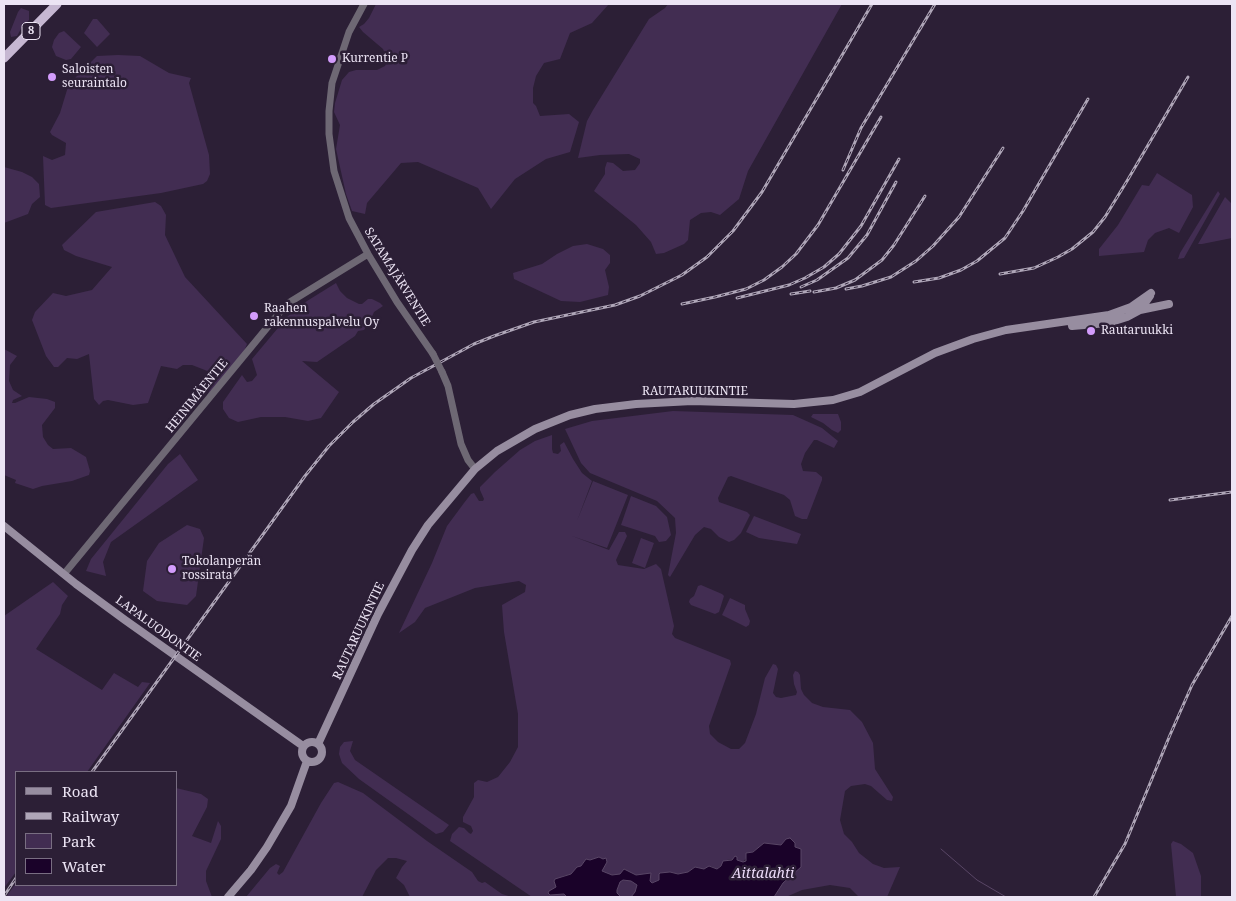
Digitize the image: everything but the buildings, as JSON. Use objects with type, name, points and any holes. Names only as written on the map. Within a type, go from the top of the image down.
[{"type":"highway","name":"8","points":[[4,58],[57,4]]},
{"type":"main road","name":"RAUTARUUKINTIE","points":[[318,744],[378,614],[412,550],[428,525],[475,469],[513,441],[535,429],[570,415],[616,406],[674,401],[767,404],[822,402],[860,392],[935,353],[973,339],[1006,330],[1109,316],[1131,307],[1151,293],[1140,310]]},
{"type":"main road","name":"RAUTARUUKINTIE","points":[[1055,324],[1074,326],[1108,323],[1127,317],[1140,310],[1169,304]]},
{"type":"main road","name":"LAPALUODONTIE","points":[[4,526],[140,631],[303,746]]},
{"type":"main road","points":[[312,741],[318,744],[322,752],[320,758],[314,762],[307,761],[302,756],[303,746],[312,741]]},
{"type":"main road","points":[[228,897],[262,855],[286,814],[295,797],[307,761]]},
{"type":"street","name":"SATAMAJÄRVENTIE","points":[[364,4],[349,32],[332,83],[329,134],[334,171],[349,218],[368,254],[442,372],[448,386],[462,444],[468,460],[475,469]]},
{"type":"street","name":"HEINIMÄENTIE","points":[[64,574],[280,312],[290,302],[368,254]]},
{"type":"green space","points":[[376,4],[609,4],[592,23],[570,33],[560,59],[544,63],[536,76],[533,88],[533,103],[540,116],[569,114],[579,122],[570,152],[546,159],[515,179],[491,209],[478,188],[418,162],[401,163],[367,203],[365,214],[352,211],[346,194],[336,149],[340,125],[334,112],[335,103],[342,80],[349,72],[377,70],[385,66],[388,60],[383,49],[359,27],[369,18]]},
{"type":"green space","points":[[668,4],[842,4],[748,171],[739,199],[720,215],[711,212],[701,213],[690,220],[688,240],[684,244],[664,253],[656,254],[651,242],[636,225],[594,191],[605,174],[607,162],[613,163],[623,171],[635,170],[640,163],[640,159],[629,154],[578,158],[587,121],[593,110],[649,19]]},
{"type":"green space","points":[[21,8],[29,11],[29,20],[17,36],[11,37],[10,32]]},
{"type":"green space","points":[[93,19],[97,19],[110,34],[97,47],[84,33]]},
{"type":"green space","points":[[64,31],[81,47],[71,59],[66,60],[56,56],[52,47],[59,33]]},
{"type":"green space","points":[[97,56],[140,56],[169,73],[191,78],[189,83],[209,155],[210,174],[207,181],[203,184],[161,193],[51,208],[45,205],[43,156],[52,160],[65,155],[66,143],[50,132],[60,113],[67,90],[72,81]]},
{"type":"green space","points":[[4,167],[32,177],[39,184],[40,197],[32,204],[28,214],[4,223]]},
{"type":"green space","points":[[1157,173],[1192,195],[1193,207],[1179,233],[1169,228],[1155,233],[1148,240],[1144,252],[1099,256],[1099,249],[1118,225],[1142,185],[1149,186]]},
{"type":"green space","points":[[1218,191],[1220,194],[1184,258],[1178,259],[1180,253]]},
{"type":"green space","points":[[1225,197],[1232,204],[1232,238],[1198,244]]},
{"type":"green space","points":[[155,202],[161,206],[166,215],[165,235],[185,277],[247,344],[242,356],[207,396],[214,377],[210,372],[192,365],[183,365],[177,369],[161,366],[148,403],[133,405],[108,400],[103,401],[99,405],[94,399],[89,354],[77,359],[67,358],[58,367],[54,367],[46,356],[32,320],[35,312],[53,293],[66,296],[92,290],[112,267],[76,256],[64,250],[62,245],[96,212]]},
{"type":"green space","points":[[587,244],[603,249],[610,255],[610,263],[605,270],[609,287],[608,295],[580,302],[561,301],[514,279],[513,273],[542,264],[573,246]]},
{"type":"green space","points":[[336,283],[340,291],[347,298],[359,304],[372,299],[383,306],[374,312],[364,330],[358,331],[355,336],[317,362],[302,361],[339,392],[321,418],[308,421],[285,417],[261,417],[238,422],[229,418],[223,409],[223,402],[242,375],[247,382],[252,381],[257,375],[252,359],[288,316],[307,301]]},
{"type":"green space","points":[[4,349],[17,356],[10,365],[9,381],[13,390],[22,396],[13,400],[12,403],[29,397],[55,402],[55,408],[42,425],[43,437],[53,449],[71,448],[86,457],[90,471],[89,475],[72,481],[33,489],[15,483],[16,480],[4,475]]},
{"type":"green space","points":[[673,411],[793,415],[822,428],[838,441],[834,448],[814,440],[805,453],[801,464],[803,471],[816,472],[822,477],[807,519],[795,516],[790,500],[784,495],[731,476],[728,477],[718,498],[719,502],[747,512],[750,515],[741,533],[729,542],[719,537],[711,529],[704,527],[695,535],[670,577],[668,575],[676,533],[675,518],[657,501],[590,473],[581,463],[565,429],[592,421]]},
{"type":"green space","points":[[813,414],[838,414],[841,430],[838,433],[832,430],[811,417]]},
{"type":"green space","points":[[552,435],[553,453],[558,454],[561,451],[560,445],[564,442],[582,473],[592,481],[577,521],[593,481],[628,495],[607,548],[572,536],[609,550],[619,532],[625,532],[627,536],[616,560],[618,565],[644,569],[656,564],[661,569],[674,626],[672,634],[675,638],[730,660],[731,664],[709,726],[710,734],[718,742],[731,749],[739,749],[745,743],[756,714],[765,678],[773,664],[778,669],[773,693],[776,697],[796,695],[793,675],[795,671],[800,675],[801,689],[804,695],[812,703],[823,707],[850,710],[862,722],[873,743],[875,769],[893,797],[892,801],[887,800],[871,786],[865,784],[851,786],[845,791],[840,820],[844,834],[859,853],[873,864],[884,868],[900,867],[887,897],[859,897],[850,888],[830,885],[802,890],[786,897],[774,897],[783,883],[801,867],[801,849],[795,847],[786,839],[781,845],[764,843],[750,853],[743,862],[733,859],[727,860],[717,869],[711,866],[704,869],[695,867],[688,872],[678,874],[670,872],[652,883],[650,881],[651,876],[636,875],[625,869],[620,874],[604,873],[602,869],[607,862],[599,857],[585,863],[571,874],[563,876],[556,883],[556,887],[550,895],[564,894],[567,897],[532,897],[450,841],[452,834],[459,827],[464,828],[471,834],[473,831],[471,826],[463,822],[463,817],[474,797],[474,783],[478,780],[487,782],[498,777],[510,762],[518,747],[518,714],[504,632],[502,605],[525,592],[526,585],[519,581],[475,588],[425,608],[415,622],[399,633],[447,526],[464,503],[474,493],[479,501],[483,501],[480,487],[495,472],[520,450],[535,441]]},
{"type":"green space","points":[[180,454],[198,480],[111,542],[103,562],[106,576],[86,571],[91,559],[168,464]]},
{"type":"green space","points":[[631,496],[656,506],[667,517],[671,535],[666,541],[659,542],[655,536],[621,525]]},
{"type":"green space","points":[[754,516],[801,534],[797,544],[759,538],[746,532]]},
{"type":"green space","name":"Tokolanperän rossirata","points":[[187,525],[200,529],[204,538],[196,596],[187,605],[157,601],[143,591],[147,561],[159,543]]},
{"type":"green space","points":[[641,538],[654,543],[645,568],[632,563]]},
{"type":"green space","points":[[53,582],[68,596],[62,605],[60,614],[36,649],[102,690],[114,673],[138,687],[142,682],[150,683],[88,771],[15,771],[15,873],[4,888],[4,616]]},
{"type":"green space","points":[[701,585],[724,596],[719,612],[715,614],[691,605],[689,602],[698,586]]},
{"type":"green space","points":[[730,598],[745,605],[750,621],[746,627],[722,615]]},
{"type":"green space","points":[[353,741],[350,751],[355,760],[449,825],[443,832],[436,834],[359,779],[342,763],[339,754],[340,747],[344,742]]},
{"type":"green space","points":[[338,782],[363,793],[472,872],[478,881],[485,882],[502,894],[512,897],[410,897],[404,885],[396,878],[407,861],[388,858],[376,870],[362,897],[246,897],[270,868],[276,864],[280,866],[277,873],[279,875],[283,872],[321,803],[334,783]]},
{"type":"green space","points":[[178,788],[201,794],[208,799],[207,807],[192,836],[211,843],[218,821],[221,826],[221,839],[206,871],[206,881],[212,897],[6,897],[15,884],[15,886],[178,886]]},
{"type":"green space","points":[[1173,841],[1181,844],[1193,853],[1201,876],[1201,897],[1176,897],[1171,844]]},
{"type":"green space","points":[[623,880],[631,881],[637,885],[635,893],[631,897],[620,897],[616,893],[620,882]]},
{"type":"water","name":"Aittalahti","points":[[790,838],[795,843],[795,847],[801,849],[801,867],[783,883],[774,897],[631,897],[637,885],[631,881],[623,880],[620,882],[617,890],[621,897],[567,897],[564,894],[550,895],[548,893],[556,887],[555,879],[571,874],[586,859],[606,858],[607,862],[602,871],[612,875],[620,874],[624,869],[636,875],[651,873],[650,881],[652,883],[659,880],[660,873],[670,872],[678,874],[688,872],[695,867],[704,869],[709,866],[717,869],[723,861],[732,860],[735,856],[737,860],[743,862],[746,861],[746,853],[753,852],[764,843],[781,845],[786,839]]},
{"type":"waterway","points":[[941,849],[977,880],[1006,897]]},
{"type":"railway","points":[[93,771],[305,476],[329,446],[353,422],[374,404],[411,378],[474,344],[534,322],[615,305],[640,296],[682,275],[707,257],[733,231],[762,192],[872,4]]},
{"type":"railway","points":[[843,170],[861,128],[935,4]]},
{"type":"railway","points":[[1000,274],[1034,268],[1072,249],[1093,232],[1105,217],[1188,77]]},
{"type":"railway","points":[[914,282],[939,278],[961,270],[977,261],[1005,238],[1023,211],[1088,99]]},
{"type":"railway","points":[[682,304],[746,289],[764,280],[796,254],[818,225],[881,117]]},
{"type":"railway","points":[[846,289],[891,277],[916,261],[933,246],[959,217],[1003,148]]},
{"type":"railway","points":[[737,298],[789,285],[824,267],[839,254],[861,226],[899,159]]},
{"type":"railway","points":[[801,287],[817,280],[848,258],[867,235],[896,182]]},
{"type":"railway","points":[[814,292],[836,288],[855,280],[882,260],[894,245],[925,196]]},
{"type":"railway","points":[[791,294],[810,291]]},
{"type":"railway","points":[[1170,500],[1232,492]]},
{"type":"railway","points":[[1094,897],[1125,844],[1192,685],[1232,616]]},
{"type":"railway","points":[[4,896],[15,880]]},
{"type":"place","name":"Kurrentie P","points":[[332,59]]},
{"type":"place","name":"Saloisten seuraintalo","points":[[52,77]]},
{"type":"place","name":"Raahen rakennuspalvelu Oy","points":[[254,316]]},
{"type":"place","name":"Rautaruukki","points":[[1091,331]]},
{"type":"place","name":"Tokolanperän rossirata","points":[[172,569]]}]
